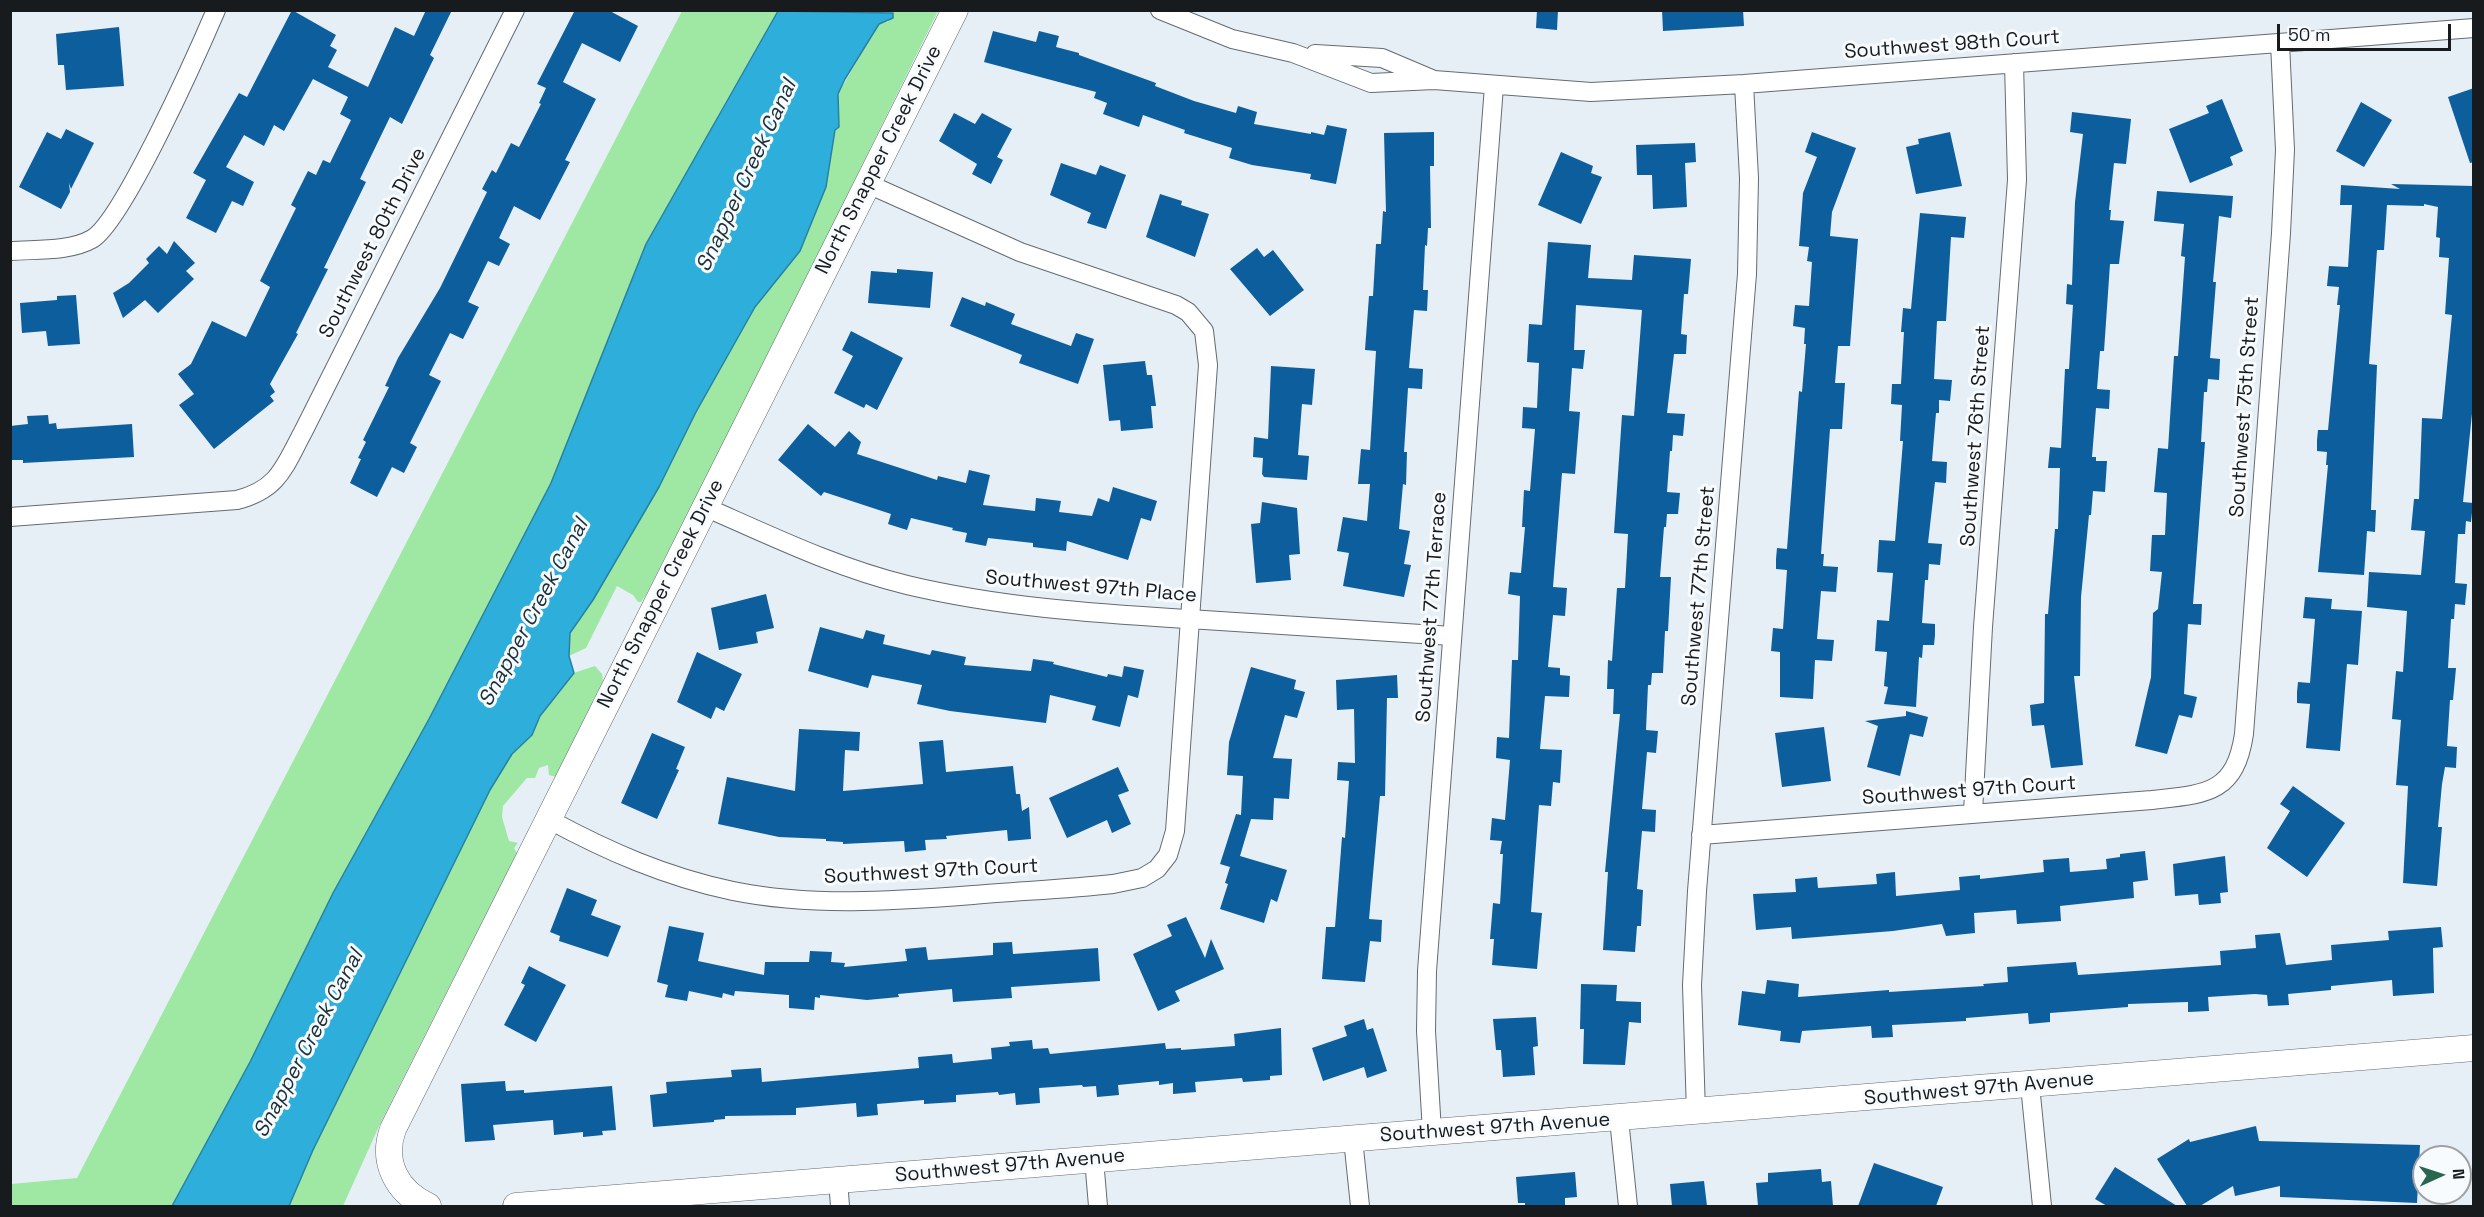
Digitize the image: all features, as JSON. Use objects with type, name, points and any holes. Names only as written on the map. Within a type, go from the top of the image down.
[{"type":"street","points":[[10,251],[83,243],[105,228],[127,191],[216,10]]},
{"type":"street","name":"Southwest 80th Drive","points":[[10,517],[237,500],[263,491],[275,480],[292,452],[515,10]]},
{"type":"street","name":"North Snapper Creek Drive","points":[[428,1206],[415,1199],[397,1182],[388,1157],[389,1140],[393,1129],[955,10]]},
{"type":"street","name":"Southwest 98th Court","points":[[1160,10],[1232,39],[1293,53],[1371,83],[1434,80],[1592,92],[1744,84],[2473,28]]},
{"type":"street","name":"Southwest 75th Street","points":[[2233,773],[2238,762],[2244,734],[2281,233],[2285,150],[2280,42]]},
{"type":"street","name":"Southwest 98th Court","points":[[1293,53],[1382,58],[1434,80]]},
{"type":"street","name":"Southwest 76th Street","points":[[1973,812],[1983,627],[2017,180],[2014,63]]},
{"type":"street","name":"Southwest 77th Street","points":[[1696,1113],[1692,985],[1701,835],[1747,274],[1749,178],[1744,84]]},
{"type":"street","name":"Southwest 77th Terrace","points":[[1432,1132],[1426,1040],[1427,971],[1494,86]]},
{"type":"street","points":[[868,184],[1020,252],[1176,305],[1197,321],[1206,338],[1207,392],[1189,619]]},
{"type":"street","name":"Southwest 97th Place","points":[[705,507],[791,546],[908,585],[970,598],[1045,609],[1452,636]]},
{"type":"street","name":"Southwest 97th Court","points":[[548,819],[613,853],[670,875],[732,891],[772,897],[832,901],[899,900],[1129,881],[1150,874],[1168,855],[1175,831],[1189,619]]},
{"type":"street","name":"Southwest 97th Court","points":[[1701,835],[2172,798],[2219,786],[2233,773]]},
{"type":"street","name":"Southwest 97th Avenue","points":[[516,1206],[678,1200],[838,1180],[1696,1113],[2474,1048]]},
{"type":"street","points":[[2030,1084],[2042,1206]]},
{"type":"street","points":[[1619,1119],[1628,1206]]},
{"type":"street","points":[[1353,1139],[1360,1206]]},
{"type":"street","points":[[1094,1160],[1098,1206]]},
{"type":"street","points":[[838,1180],[840,1206]]},
{"type":"green space","points":[[682,11],[778,11],[684,180],[596,375],[551,483],[429,719],[333,893],[250,1062],[172,1206],[11,1206],[11,1184],[77,1178]]},
{"type":"green space","points":[[891,11],[938,11],[646,595],[641,602],[638,602],[633,595],[617,586],[586,648],[569,656],[570,634],[593,600],[659,487],[696,412],[755,307],[800,251],[826,187],[835,130],[839,121],[838,94],[879,23],[888,22]]},
{"type":"green space","points":[[595,666],[602,674],[603,681],[556,777],[549,775],[548,765],[539,768],[535,778],[527,778],[503,806],[502,817],[509,841],[518,843],[514,848],[517,853],[380,1124],[343,1206],[289,1206],[313,1150],[490,790],[512,754],[532,735],[540,716],[574,673]]},
{"type":"water","name":"Snapper Creek Canal","points":[[778,11],[893,13],[893,18],[879,24],[838,94],[839,127],[835,130],[826,187],[800,251],[755,307],[696,412],[659,487],[593,600],[570,633],[569,656],[574,673],[540,716],[532,735],[512,754],[490,790],[313,1150],[289,1206],[172,1206],[250,1062],[333,893],[429,719],[551,483],[646,244]]},
{"type":"building","points":[[292,10],[336,35],[330,46],[337,50],[328,67],[368,87],[395,27],[414,36],[426,10],[452,10],[430,55],[434,58],[402,124],[390,117],[360,179],[366,182],[324,268],[328,269],[296,333],[298,334],[270,384],[275,392],[270,396],[274,401],[214,449],[179,405],[194,394],[178,374],[191,364],[212,321],[246,337],[270,287],[260,281],[296,208],[291,205],[308,171],[316,175],[323,160],[330,163],[351,120],[340,114],[348,97],[313,79],[284,131],[274,125],[264,146],[244,135],[226,167],[254,182],[243,206],[232,201],[216,233],[186,218],[206,180],[193,173],[239,93],[247,97]]},
{"type":"building","points":[[575,10],[608,10],[638,26],[620,62],[582,43],[563,82],[596,99],[565,160],[570,162],[540,220],[514,206],[499,238],[510,244],[499,266],[488,261],[468,302],[479,307],[463,339],[450,333],[429,375],[441,381],[410,443],[417,447],[404,473],[392,467],[377,497],[350,483],[361,459],[358,458],[366,442],[363,440],[389,387],[385,386],[398,358],[440,288],[487,192],[482,189],[492,170],[496,173],[511,143],[519,147],[541,104],[539,103],[546,88],[537,84]]},
{"type":"building","points":[[1537,10],[1558,10],[1557,30],[1536,28]]},
{"type":"building","points":[[1662,10],[1743,10],[1744,26],[1663,31]]},
{"type":"building","points":[[119,27],[124,86],[66,90],[64,65],[58,65],[56,34]]},
{"type":"building","points":[[993,31],[1036,42],[1039,31],[1059,36],[1056,47],[1079,53],[1079,55],[1156,83],[1155,86],[1194,101],[1236,113],[1238,106],[1257,112],[1254,124],[1324,135],[1327,125],[1347,129],[1336,184],[1310,179],[1311,174],[1252,165],[1229,158],[1232,148],[1184,133],[1185,130],[1143,115],[1139,127],[1103,114],[1107,103],[1094,98],[1096,92],[984,62]]},
{"type":"building","points":[[2474,88],[2474,162],[2470,163],[2448,97]]},
{"type":"building","points":[[2222,99],[2243,151],[2230,157],[2233,165],[2190,183],[2169,129],[2209,113],[2206,106]]},
{"type":"building","points":[[2361,102],[2392,120],[2364,167],[2336,151]]},
{"type":"building","points":[[2072,112],[2131,119],[2126,164],[2114,163],[2109,210],[2111,210],[2110,220],[2124,221],[2119,264],[2110,264],[2104,351],[2100,351],[2097,389],[2110,390],[2109,409],[2096,408],[2092,457],[2096,457],[2096,461],[2107,461],[2105,492],[2093,491],[2081,597],[2080,676],[2074,676],[2083,765],[2051,768],[2044,725],[2032,726],[2030,705],[2044,703],[2045,614],[2048,614],[2055,529],[2058,529],[2060,468],[2048,468],[2050,447],[2061,448],[2065,369],[2069,369],[2073,305],[2066,304],[2067,284],[2072,285],[2075,202],[2083,134],[2070,132]]},
{"type":"building","points":[[954,113],[975,124],[982,113],[1012,129],[997,157],[1003,160],[991,184],[972,174],[977,164],[939,141]]},
{"type":"building","points":[[66,129],[94,143],[71,189],[69,183],[70,192],[61,209],[19,187],[47,132],[61,139]]},
{"type":"building","points":[[1434,132],[1434,166],[1430,166],[1431,228],[1428,228],[1427,246],[1425,245],[1423,290],[1428,290],[1427,311],[1414,310],[1409,368],[1423,369],[1422,389],[1408,388],[1404,452],[1407,452],[1406,485],[1403,484],[1399,529],[1410,531],[1404,564],[1411,565],[1404,597],[1343,586],[1349,553],[1337,551],[1343,517],[1367,521],[1370,484],[1358,484],[1361,449],[1370,450],[1376,351],[1365,350],[1369,296],[1373,296],[1376,244],[1381,244],[1383,211],[1386,212],[1384,133]]},
{"type":"building","points":[[1812,132],[1856,148],[1832,212],[1830,236],[1858,239],[1850,346],[1838,346],[1835,383],[1845,383],[1842,429],[1830,429],[1821,554],[1824,554],[1823,566],[1838,567],[1836,592],[1821,591],[1817,639],[1834,640],[1832,661],[1815,660],[1813,699],[1780,697],[1780,652],[1771,651],[1773,628],[1783,629],[1787,570],[1776,569],[1776,559],[1777,548],[1787,549],[1799,391],[1802,392],[1806,344],[1804,344],[1805,328],[1793,326],[1795,305],[1809,306],[1812,262],[1807,261],[1809,247],[1799,246],[1803,193],[1817,157],[1805,152]]},
{"type":"building","points":[[1950,132],[1962,186],[1916,194],[1906,147],[1919,144],[1918,139]]},
{"type":"building","points":[[1695,143],[1696,162],[1685,163],[1687,207],[1653,209],[1652,175],[1637,175],[1636,145]]},
{"type":"building","points":[[1561,152],[1593,166],[1591,173],[1602,177],[1581,224],[1538,205]]},
{"type":"building","points":[[1061,163],[1096,175],[1100,165],[1126,175],[1106,229],[1087,223],[1091,213],[1050,195]]},
{"type":"building","points":[[2391,184],[2474,186],[2474,394],[2463,502],[2473,503],[2471,522],[2466,521],[2465,534],[2458,534],[2455,583],[2467,584],[2465,605],[2455,604],[2454,619],[2451,619],[2448,668],[2456,668],[2453,700],[2450,700],[2447,746],[2457,747],[2456,768],[2445,767],[2442,784],[2438,827],[2442,827],[2437,886],[2403,883],[2408,786],[2396,785],[2401,720],[2392,719],[2396,671],[2403,672],[2407,611],[2367,607],[2369,572],[2421,575],[2425,531],[2411,530],[2414,499],[2419,499],[2422,418],[2442,419],[2452,315],[2445,314],[2449,258],[2439,257],[2440,238],[2436,237],[2438,207],[2424,204],[2424,206],[2387,205],[2384,250],[2377,250],[2369,364],[2377,365],[2371,510],[2376,510],[2375,532],[2367,531],[2364,575],[2318,572],[2328,465],[2326,465],[2327,452],[2317,451],[2317,440],[2318,430],[2328,430],[2340,305],[2337,305],[2339,287],[2327,286],[2329,266],[2348,267],[2352,205],[2340,205],[2341,185],[2400,189]]},
{"type":"building","points":[[2157,191],[2233,196],[2231,218],[2219,216],[2213,282],[2216,282],[2210,358],[2220,359],[2219,380],[2208,379],[2207,392],[2204,392],[2201,442],[2205,442],[2193,604],[2202,604],[2201,625],[2188,624],[2184,694],[2197,697],[2192,718],[2179,715],[2167,754],[2135,746],[2151,677],[2153,613],[2158,609],[2162,572],[2150,571],[2152,535],[2165,535],[2167,493],[2154,492],[2158,448],[2168,449],[2174,356],[2178,356],[2185,257],[2181,256],[2184,224],[2154,221]]},
{"type":"building","points":[[1160,194],[1182,201],[1181,205],[1209,214],[1195,257],[1146,237]]},
{"type":"building","points":[[1920,213],[1966,217],[1964,238],[1951,237],[1946,321],[1937,321],[1934,379],[1952,380],[1950,401],[1939,400],[1939,413],[1936,413],[1932,461],[1947,462],[1946,483],[1935,482],[1928,543],[1942,544],[1940,565],[1929,564],[1928,580],[1925,580],[1922,623],[1935,624],[1935,635],[1934,645],[1923,645],[1922,658],[1919,657],[1916,707],[1884,704],[1888,687],[1884,686],[1887,652],[1875,651],[1877,620],[1889,621],[1893,573],[1877,572],[1879,540],[1895,541],[1903,441],[1900,441],[1902,405],[1891,404],[1892,384],[1901,384],[1903,308],[1911,309]]},
{"type":"building","points":[[174,241],[195,263],[186,271],[194,279],[158,313],[145,300],[123,318],[113,293],[129,283],[149,263],[146,259],[159,246],[167,254]]},
{"type":"building","points":[[1548,242],[1591,245],[1588,278],[1632,280],[1634,255],[1691,259],[1688,294],[1684,294],[1681,334],[1687,335],[1686,354],[1674,354],[1667,413],[1685,414],[1683,436],[1673,435],[1672,451],[1670,451],[1667,492],[1680,493],[1678,514],[1667,514],[1666,527],[1664,527],[1660,577],[1671,577],[1663,673],[1652,673],[1651,685],[1648,685],[1646,730],[1658,731],[1656,753],[1647,752],[1642,809],[1656,810],[1655,832],[1642,831],[1637,889],[1643,890],[1641,926],[1637,926],[1635,952],[1603,950],[1608,872],[1605,872],[1620,714],[1613,714],[1614,689],[1607,689],[1608,660],[1612,661],[1617,588],[1625,588],[1628,534],[1614,533],[1622,415],[1634,416],[1642,310],[1576,305],[1574,350],[1585,350],[1583,369],[1572,368],[1569,411],[1580,412],[1575,474],[1562,473],[1553,587],[1567,588],[1565,616],[1553,615],[1548,667],[1560,668],[1560,675],[1570,676],[1569,697],[1545,696],[1540,749],[1562,750],[1560,783],[1553,782],[1551,806],[1539,805],[1531,912],[1542,913],[1537,969],[1492,965],[1494,939],[1490,939],[1493,903],[1500,904],[1503,854],[1500,854],[1502,841],[1490,840],[1492,818],[1505,820],[1510,760],[1496,758],[1497,737],[1509,738],[1512,660],[1518,660],[1520,596],[1508,594],[1510,572],[1521,573],[1525,527],[1522,527],[1524,490],[1530,491],[1535,429],[1522,428],[1523,407],[1537,408],[1539,363],[1527,362],[1529,324],[1542,325]]},
{"type":"building","points":[[1257,248],[1264,257],[1273,250],[1304,290],[1270,316],[1230,269]]},
{"type":"building","points":[[897,269],[933,272],[930,308],[868,303],[871,271],[897,273]]},
{"type":"building","points":[[76,295],[80,344],[48,346],[46,331],[22,333],[20,303],[57,300],[57,296]]},
{"type":"building","points":[[962,297],[985,306],[986,302],[1015,314],[1011,324],[1071,346],[1076,333],[1094,339],[1078,384],[1019,363],[1022,355],[950,326]]},
{"type":"building","points":[[851,331],[903,358],[877,410],[866,404],[864,408],[834,393],[853,356],[842,350]]},
{"type":"building","points":[[1145,361],[1147,375],[1152,375],[1156,406],[1151,406],[1153,428],[1121,431],[1120,420],[1109,421],[1103,365]]},
{"type":"building","points":[[1271,366],[1315,369],[1312,405],[1302,404],[1298,455],[1309,456],[1307,480],[1264,477],[1262,474],[1263,458],[1253,457],[1254,437],[1268,439]]},
{"type":"building","points":[[48,415],[49,424],[56,423],[57,429],[132,424],[134,457],[23,463],[23,460],[10,460],[10,426],[28,424],[27,416]]},
{"type":"building","points":[[808,424],[835,447],[849,431],[861,442],[857,454],[937,480],[938,476],[966,483],[969,470],[990,475],[983,505],[1035,511],[1036,498],[1061,501],[1059,512],[1092,516],[1098,498],[1109,502],[1113,487],[1157,501],[1151,521],[1141,518],[1128,560],[1067,541],[1066,551],[1033,547],[1033,543],[988,538],[986,546],[965,542],[967,533],[911,518],[907,530],[888,524],[891,514],[824,492],[821,496],[778,460]]},
{"type":"building","points":[[1262,502],[1297,508],[1300,554],[1289,555],[1291,580],[1256,583],[1251,524],[1260,523]]},
{"type":"building","points":[[766,594],[774,628],[756,632],[758,643],[719,650],[711,608]]},
{"type":"building","points":[[2305,597],[2332,599],[2331,609],[2362,611],[2358,665],[2347,664],[2340,751],[2306,748],[2310,704],[2297,703],[2297,692],[2298,682],[2310,683],[2315,619],[2303,618]]},
{"type":"building","points":[[820,627],[863,639],[866,630],[885,635],[883,644],[930,655],[932,650],[966,657],[964,665],[1031,671],[1033,659],[1054,662],[1053,664],[1107,677],[1108,674],[1122,677],[1124,666],[1144,670],[1138,698],[1128,695],[1120,727],[1092,720],[1096,706],[1050,695],[1046,723],[950,711],[917,704],[922,685],[872,675],[868,688],[808,671]]},
{"type":"building","points":[[697,652],[742,674],[724,711],[716,707],[711,719],[677,702]]},
{"type":"building","points":[[1251,667],[1296,680],[1294,689],[1305,692],[1297,718],[1285,715],[1273,758],[1292,759],[1289,799],[1274,798],[1273,820],[1251,819],[1240,856],[1287,870],[1277,902],[1271,899],[1264,923],[1220,909],[1228,884],[1225,883],[1230,867],[1220,864],[1236,814],[1241,815],[1243,776],[1227,775],[1229,742]]},
{"type":"building","points":[[1397,675],[1398,698],[1387,698],[1385,796],[1380,796],[1369,919],[1382,920],[1381,942],[1370,941],[1365,982],[1322,979],[1326,927],[1335,927],[1342,837],[1345,838],[1349,781],[1337,780],[1338,762],[1355,763],[1354,709],[1337,710],[1336,680]]},
{"type":"building","points":[[1906,711],[1928,717],[1923,737],[1910,734],[1900,776],[1867,767],[1878,726],[1865,721],[1906,716]]},
{"type":"building","points":[[1824,727],[1831,781],[1782,787],[1775,733]]},
{"type":"building","points":[[799,729],[860,732],[859,751],[845,750],[843,791],[923,784],[919,742],[943,740],[946,772],[1013,766],[1016,794],[1020,794],[1022,811],[1029,807],[1031,839],[1008,841],[1007,830],[946,836],[947,839],[925,840],[926,850],[905,852],[904,841],[843,844],[843,842],[826,841],[826,839],[779,837],[718,824],[727,777],[795,791]]},
{"type":"building","points":[[652,733],[685,747],[676,769],[679,770],[657,819],[621,803]]},
{"type":"building","points":[[1118,767],[1129,791],[1118,795],[1131,824],[1112,833],[1107,820],[1067,838],[1049,798]]},
{"type":"building","points":[[2293,786],[2345,823],[2307,877],[2267,848],[2290,811],[2280,804]]},
{"type":"building","points":[[2145,851],[2148,880],[2133,882],[2134,898],[2060,906],[2061,921],[2017,924],[2016,910],[1974,913],[1975,933],[1946,936],[1942,924],[1893,931],[1792,939],[1791,927],[1756,930],[1753,894],[1796,892],[1795,879],[1817,877],[1818,888],[1877,884],[1876,874],[1895,872],[1896,896],[1960,890],[1959,877],[1980,875],[1980,879],[2044,872],[2043,860],[2069,858],[2070,872],[2107,869],[2106,859],[2120,857],[2120,854]]},
{"type":"building","points":[[2225,856],[2228,892],[2220,893],[2221,903],[2199,905],[2198,894],[2175,896],[2173,864]]},
{"type":"building","points":[[567,888],[597,900],[591,915],[621,926],[608,957],[559,941],[560,936],[550,932]]},
{"type":"building","points":[[1186,917],[1205,958],[1211,939],[1224,969],[1175,991],[1180,1001],[1158,1011],[1133,954],[1172,936],[1167,925]]},
{"type":"building","points":[[669,926],[704,933],[698,961],[764,975],[765,962],[809,962],[810,951],[832,952],[831,962],[845,963],[844,967],[907,961],[905,949],[926,947],[928,960],[993,955],[993,943],[1012,942],[1013,954],[1098,948],[1100,981],[1011,987],[1012,998],[953,1002],[952,989],[898,994],[899,997],[867,1000],[820,995],[820,998],[815,997],[814,1010],[789,1008],[789,995],[735,991],[734,996],[723,993],[722,998],[689,991],[687,1001],[665,997],[668,985],[657,982]]},
{"type":"building","points":[[2441,927],[2443,947],[2433,948],[2434,993],[2393,996],[2392,980],[2331,986],[2331,990],[2288,994],[2289,1005],[2268,1006],[2267,995],[2208,997],[2209,1011],[2188,1012],[2188,1002],[2128,1004],[2128,1007],[2050,1013],[2050,1022],[2029,1024],[2028,1013],[1966,1018],[1966,1021],[1892,1025],[1893,1037],[1872,1038],[1871,1026],[1802,1031],[1800,1043],[1780,1041],[1781,1031],[1738,1025],[1742,991],[1765,994],[1767,980],[1799,984],[1798,997],[1984,986],[1983,984],[2008,982],[2007,967],[2076,962],[2078,975],[2221,965],[2220,951],[2256,948],[2255,935],[2280,933],[2286,965],[2332,960],[2331,945],[2389,940],[2388,931]]},
{"type":"building","points":[[529,966],[566,985],[536,1042],[504,1025],[525,985],[521,983]]},
{"type":"building","points":[[1581,984],[1617,985],[1616,1001],[1641,1002],[1641,1023],[1629,1022],[1625,1065],[1583,1064],[1584,1029],[1580,1029]]},
{"type":"building","points":[[1536,1017],[1538,1046],[1533,1047],[1535,1075],[1503,1077],[1501,1050],[1496,1050],[1493,1019]]},
{"type":"building","points":[[1364,1019],[1367,1030],[1373,1028],[1387,1071],[1367,1078],[1364,1067],[1323,1081],[1312,1048],[1347,1036],[1344,1026]]},
{"type":"building","points":[[1281,1028],[1282,1075],[1270,1076],[1270,1080],[1243,1082],[1242,1078],[1195,1082],[1196,1092],[1173,1094],[1173,1083],[1159,1085],[1159,1081],[1118,1085],[1119,1095],[1097,1097],[1096,1086],[1083,1087],[1082,1085],[1039,1088],[1040,1103],[1016,1105],[1015,1093],[999,1095],[998,1092],[956,1095],[956,1102],[924,1104],[924,1100],[877,1104],[878,1115],[857,1117],[856,1103],[796,1108],[796,1115],[725,1116],[725,1119],[714,1120],[714,1122],[653,1127],[650,1095],[667,1093],[666,1082],[732,1077],[731,1070],[761,1068],[762,1082],[919,1068],[918,1057],[952,1054],[953,1063],[992,1059],[991,1048],[1010,1046],[1009,1042],[1032,1040],[1033,1049],[1048,1048],[1050,1054],[1165,1043],[1166,1049],[1181,1048],[1181,1050],[1235,1046],[1234,1034]]},
{"type":"building","points":[[505,1081],[506,1091],[524,1090],[524,1093],[612,1086],[616,1130],[602,1131],[603,1135],[583,1137],[583,1132],[554,1135],[553,1120],[493,1125],[495,1140],[465,1142],[461,1084]]},
{"type":"building","points":[[2256,1126],[2259,1141],[2420,1145],[2412,1145],[2412,1203],[2280,1197],[2280,1186],[2235,1196],[2233,1186],[2200,1206],[2187,1206],[2157,1159],[2189,1139],[2190,1142]]},
{"type":"building","points":[[1874,1163],[1943,1187],[1936,1206],[1858,1206]]},
{"type":"building","points":[[2115,1167],[2177,1206],[2107,1206],[2095,1199]]},
{"type":"building","points":[[1821,1169],[1822,1182],[1831,1181],[1833,1206],[1758,1206],[1756,1183],[1768,1182],[1768,1173]]},
{"type":"building","points":[[1575,1172],[1577,1197],[1565,1198],[1565,1206],[1525,1206],[1525,1203],[1518,1203],[1516,1177]]},
{"type":"building","points":[[1704,1181],[1707,1206],[1672,1206],[1670,1184]]}]
